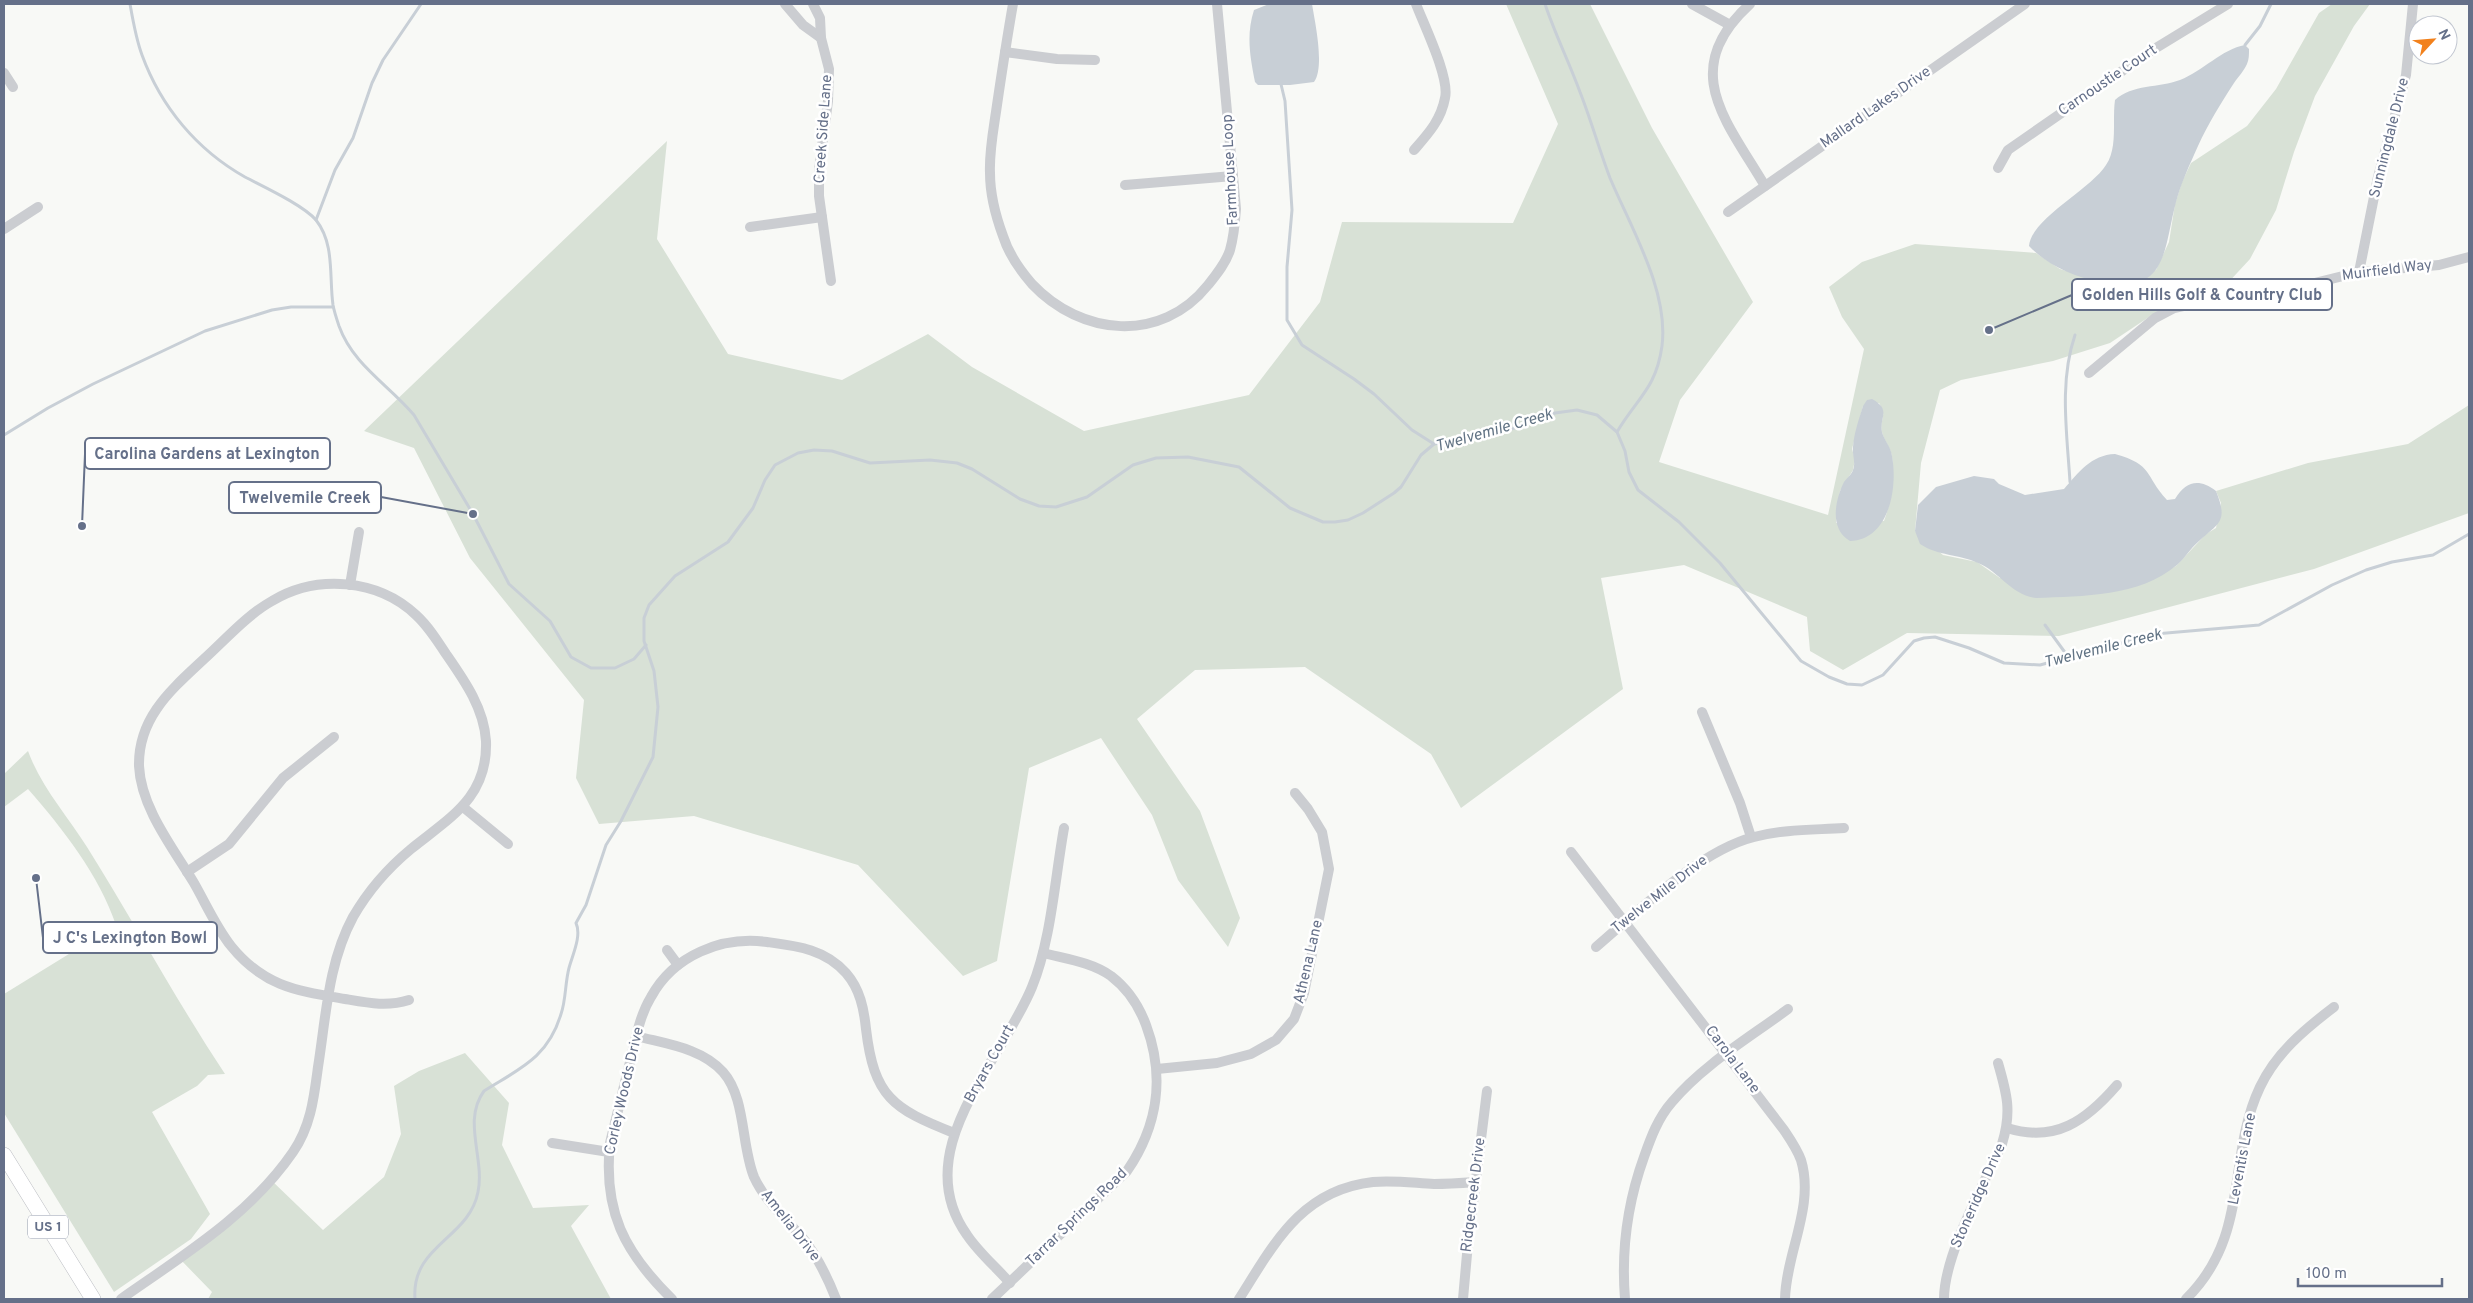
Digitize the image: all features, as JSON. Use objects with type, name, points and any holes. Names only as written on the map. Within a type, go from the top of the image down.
[{"type":"main road","name":"US 1","points":[[4,1155],[93,1299]]},
{"type":"street","points":[[786,4],[803,25],[822,38]]},
{"type":"street","name":"Creek Side Lane","points":[[813,4],[820,18],[822,38],[829,69],[828,101],[819,170],[822,217],[831,281]]},
{"type":"street","name":"Farmhouse Loop","points":[[1012,4],[992,142],[990,174],[1002,234],[1009,253],[1020,270],[1059,307],[1089,322],[1110,326],[1130,326],[1161,320],[1186,306],[1198,297],[1219,271],[1229,252],[1235,231],[1233,176],[1217,4]]},
{"type":"street","points":[[1414,150],[1435,126],[1446,97],[1437,55],[1416,4]]},
{"type":"street","points":[[1692,4],[1730,25]]},
{"type":"street","points":[[1750,4],[1730,25],[1720,43],[1714,63],[1713,92],[1720,110],[1765,186]]},
{"type":"street","name":"Mallard Lakes Drive","points":[[1728,212],[2025,4]]},
{"type":"street","name":"Carnoustie Court","points":[[1998,168],[2008,150],[2151,51],[2228,4]]},
{"type":"street","name":"Sunningdale Drive","points":[[2359,272],[2378,177],[2406,75],[2413,4]]},
{"type":"street","points":[[1005,52],[1057,59],[1095,60]]},
{"type":"street","points":[[4,73],[13,87]]},
{"type":"street","points":[[1125,185],[1233,176]]},
{"type":"street","points":[[4,229],[38,206]]},
{"type":"street","points":[[750,227],[822,217]]},
{"type":"street","name":"Muirfield Way","points":[[2089,373],[2155,318],[2174,308],[2197,303],[2235,303],[2359,272],[2439,265],[2469,257]]},
{"type":"street","points":[[350,585],[359,532]]},
{"type":"street","points":[[121,1299],[197,1246],[236,1214],[270,1180],[296,1148],[307,1127],[328,996],[338,953],[349,926],[363,900],[394,864],[448,822],[463,807],[481,776],[486,752],[484,728],[478,705],[448,657],[418,617],[390,596],[367,588],[350,585],[308,586],[285,594],[264,606],[175,686],[153,713],[144,734],[140,751],[141,780],[148,803],[187,872],[226,938],[250,966],[280,985],[312,995],[328,996],[378,1005],[390,1005],[409,1000]]},
{"type":"street","points":[[1702,712],[1752,837]]},
{"type":"street","points":[[187,872],[230,844],[283,778],[334,737]]},
{"type":"street","name":"Athena Lane","points":[[1157,1069],[1217,1063],[1251,1054],[1276,1040],[1294,1019],[1304,993],[1328,868],[1325,840],[1318,824],[1295,793]]},
{"type":"street","points":[[463,807],[508,844]]},
{"type":"street","name":"Bryars Court","points":[[1010,1283],[977,1249],[957,1218],[951,1201],[947,1174],[948,1156],[954,1133],[981,1079],[1023,1005],[1043,953],[1064,828]]},
{"type":"street","name":"Twelve Mile Drive","points":[[1596,947],[1697,864],[1727,847],[1752,837],[1791,830],[1844,828]]},
{"type":"street","name":"Carola Lane","points":[[1571,852],[1727,1054],[1784,1130],[1797,1151],[1803,1168],[1804,1188],[1802,1210],[1790,1257],[1784,1299]]},
{"type":"street","name":"Corley Woods Drive","points":[[672,1299],[640,1265],[621,1233],[608,1180],[609,1152],[636,1036],[650,998],[678,965],[702,951],[720,944],[738,941],[798,946],[824,955],[845,972],[859,995],[864,1013],[871,1066],[884,1090],[896,1104],[911,1114],[954,1133]]},
{"type":"street","points":[[667,950],[678,965]]},
{"type":"street","name":"Tarrar Springs Road","points":[[992,1299],[1128,1171],[1143,1146],[1155,1109],[1157,1069],[1152,1040],[1142,1014],[1126,989],[1111,976],[1094,966],[1043,953]]},
{"type":"street","name":"Leventis Lane","points":[[2186,1299],[2208,1272],[2225,1238],[2235,1202],[2249,1118],[2261,1086],[2273,1065],[2294,1040],[2334,1007]]},
{"type":"street","points":[[1625,1299],[1623,1258],[1628,1209],[1652,1136],[1660,1119],[1678,1096],[1727,1054],[1788,1010]]},
{"type":"street","name":"Amelia Drive","points":[[636,1036],[702,1056],[724,1072],[737,1097],[744,1143],[755,1178],[769,1202],[812,1250],[822,1266],[836,1299]]},
{"type":"street","name":"Stoneridge Drive","points":[[1944,1299],[1947,1272],[1954,1251],[2002,1144],[2007,1128],[2008,1099],[1998,1062]]},
{"type":"street","points":[[2007,1128],[2019,1132],[2036,1132],[2054,1131],[2072,1125],[2096,1108],[2117,1085]]},
{"type":"street","name":"Ridgecreek Drive","points":[[1463,1299],[1487,1091]]},
{"type":"street","points":[[552,1143],[609,1152]]},
{"type":"street","points":[[1239,1299],[1289,1224],[1302,1212],[1331,1193],[1374,1182],[1435,1184],[1476,1182]]},
{"type":"shaded area","points":[[1269,4],[1312,4],[1319,55],[1319,66],[1314,82],[1290,85],[1258,85],[1255,82],[1250,46],[1250,28],[1254,10]]},
{"type":"shaded area","points":[[1506,4],[1590,4],[1652,128],[1753,302],[1680,400],[1659,462],[1828,515],[1864,349],[1842,317],[1829,287],[1862,262],[1915,244],[2036,253],[2060,269],[2102,282],[2156,270],[2169,242],[2175,204],[2191,163],[2247,126],[2276,89],[2319,13],[2332,4],[2370,4],[2354,26],[2315,96],[2294,152],[2276,210],[2250,259],[2225,286],[2173,301],[2110,343],[2053,361],[1961,380],[1940,390],[1921,463],[1915,531],[1943,555],[1977,562],[2000,578],[2149,580],[2176,566],[2206,534],[2216,528],[2221,503],[2216,491],[2308,463],[2408,444],[2469,405],[2469,513],[2314,569],[2059,636],[1907,633],[1843,670],[1810,651],[1807,617],[1684,565],[1601,578],[1623,689],[1461,808],[1431,754],[1305,667],[1195,670],[1137,719],[1200,811],[1240,918],[1228,947],[1178,880],[1152,815],[1101,738],[1029,768],[997,961],[963,976],[858,865],[694,816],[599,824],[576,778],[584,700],[470,558],[414,448],[364,431],[667,141],[657,239],[728,354],[842,380],[928,334],[972,367],[1084,431],[1249,395],[1320,302],[1342,222],[1513,223],[1558,124]],"holes":[[[1879,403],[1882,408],[1882,432],[1889,448],[1893,465],[1893,481],[1889,506],[1884,521],[1836,523],[1840,491],[1853,470],[1855,459],[1852,449],[1863,406]]]},
{"type":"shaded area","points":[[2245,45],[2249,49],[2247,64],[2220,106],[2198,146],[2178,195],[2164,253],[2158,266],[2150,276],[2138,282],[2122,285],[2099,282],[2061,269],[2044,259],[2029,246],[2032,236],[2040,225],[2088,184],[2106,165],[2112,150],[2115,100],[2129,91],[2180,80],[2220,55]]},
{"type":"shaded area","points":[[1872,399],[1883,410],[1882,432],[1891,453],[1894,469],[1892,497],[1882,522],[1874,532],[1863,538],[1850,541],[1843,536],[1836,522],[1836,505],[1844,482],[1852,473],[1854,467],[1854,442],[1863,406],[1867,400]]},
{"type":"shaded area","points":[[2115,454],[2136,462],[2143,467],[2167,500],[2175,499],[2184,488],[2193,483],[2204,484],[2216,491],[2220,502],[2221,516],[2216,526],[2177,565],[2162,576],[2128,589],[2110,593],[2036,598],[2019,593],[1993,572],[1978,563],[1934,551],[1920,544],[1915,531],[1918,505],[1936,487],[1974,476],[1994,479],[1999,484],[2025,495],[2064,489],[2092,461]]},
{"type":"shaded area","points":[[28,751],[47,789],[87,847],[189,1018],[225,1074],[208,1075],[197,1086],[152,1112],[210,1214],[191,1239],[114,1292],[4,1113],[4,994],[116,925],[100,888],[79,853],[28,789],[4,807],[4,774]]},
{"type":"shaded area","points":[[465,1053],[509,1103],[502,1145],[533,1208],[589,1205],[571,1226],[611,1299],[208,1299],[212,1292],[179,1258],[271,1180],[323,1230],[384,1177],[401,1134],[394,1086],[419,1071]]},
{"type":"waterway","name":"Twelvemile Creek","points":[[130,4],[138,43],[150,74],[159,92],[183,125],[211,154],[245,177],[302,208],[316,220],[322,229],[329,250],[333,305],[345,340],[372,374],[414,415],[473,514],[509,584],[550,621],[571,657],[591,668],[615,668],[634,659],[646,645]]},
{"type":"waterway","points":[[316,220],[335,170],[353,138],[372,83],[383,60],[421,4]]},
{"type":"waterway","points":[[1545,4],[1584,103],[1610,178],[1638,239],[1660,304],[1663,325],[1662,346],[1655,373],[1645,392],[1617,432]]},
{"type":"waterway","points":[[2245,45],[2260,26],[2271,4]]},
{"type":"waterway","points":[[1280,80],[1285,101],[1292,210],[1287,267],[1287,320],[1302,345],[1354,379],[1374,394],[1412,430],[1434,444]]},
{"type":"waterway","points":[[4,435],[48,408],[93,384],[205,331],[272,310],[291,307],[333,307]]},
{"type":"waterway","points":[[2070,482],[2065,408],[2067,371],[2075,335]]},
{"type":"waterway","name":"Twelvemile Creek","points":[[415,1299],[416,1281],[422,1266],[431,1254],[464,1221],[473,1208],[478,1192],[479,1179],[474,1127],[478,1103],[484,1091],[531,1061],[548,1042],[555,1029],[563,1009],[568,974],[577,940],[578,928],[576,923],[586,905],[606,845],[621,821],[653,757],[658,707],[654,671],[644,641],[644,618],[649,605],[675,576],[728,542],[753,508],[765,480],[775,465],[798,453],[814,450],[832,451],[870,463],[930,460],[957,463],[972,469],[1020,499],[1039,506],[1056,507],[1087,497],[1133,465],[1156,458],[1188,457],[1239,467],[1290,508],[1323,522],[1335,522],[1348,520],[1363,513],[1394,493],[1401,487],[1421,455],[1434,444],[1511,429],[1555,413],[1577,410],[1597,415],[1617,432],[1625,451],[1629,472],[1638,490],[1679,522],[1720,563],[1801,661],[1829,677],[1847,684],[1862,685],[1883,675],[1914,641],[1924,638],[1935,637],[1969,648],[2004,663],[2040,665],[2155,634],[2259,625],[2332,585],[2366,570],[2392,562],[2433,555],[2469,534]]},
{"type":"waterway","points":[[2045,625],[2069,658]]},
{"type":"place","name":"Golden Hills Golf & Country Club","points":[[1989,330]]},
{"type":"place","name":"Twelvemile Creek","points":[[473,514]]},
{"type":"place","name":"Carolina Gardens at Lexington","points":[[82,526]]},
{"type":"place","name":"J C's Lexington Bowl","points":[[36,878]]}]
